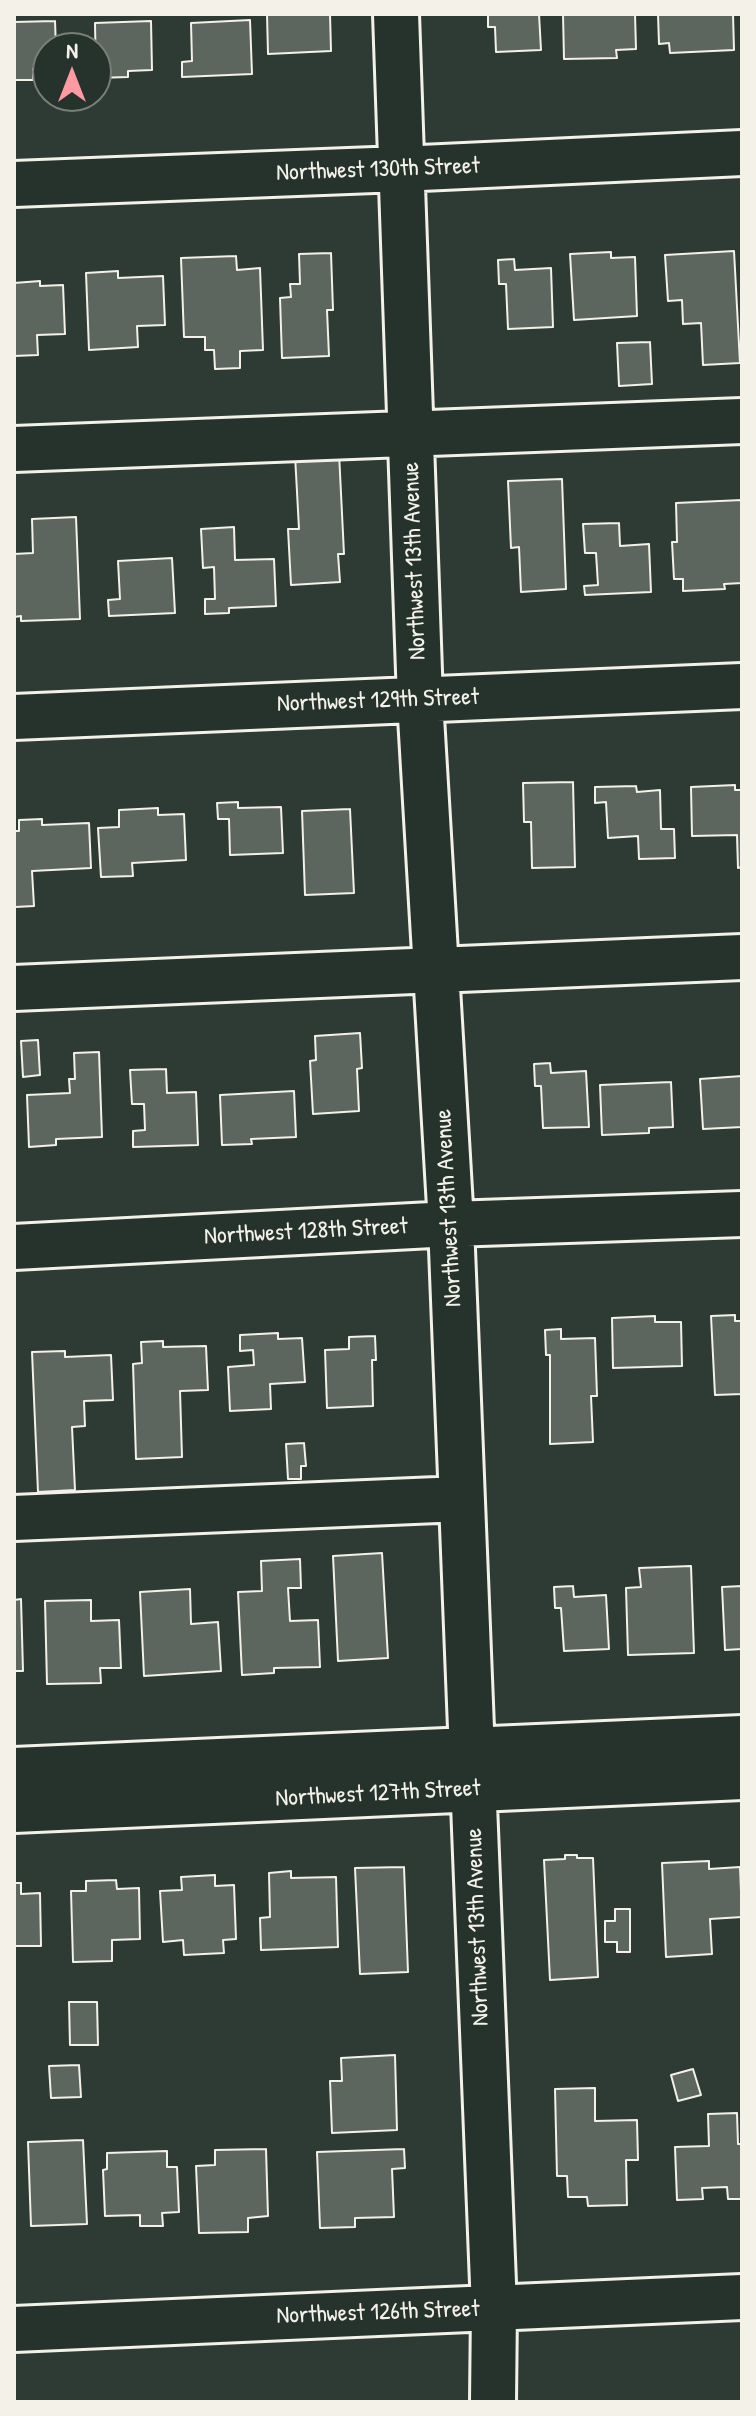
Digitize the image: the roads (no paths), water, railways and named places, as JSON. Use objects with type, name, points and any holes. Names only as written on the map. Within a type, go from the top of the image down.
[{"type":"street","name":"Northwest 13th Avenue","points":[[396,14],[420,700],[451,1224],[494,2308],[493,2402]]},
{"type":"street","name":"Northwest 130th Street","points":[[14,184],[742,153]]},
{"type":"street","points":[[14,449],[742,421]]},
{"type":"street","name":"Northwest 129th Street","points":[[14,717],[742,686]]},
{"type":"street","points":[[14,988],[742,957]]},
{"type":"street","name":"Northwest 128th Street","points":[[14,1247],[451,1224],[742,1214]]},
{"type":"street","points":[[14,1518],[461,1499]]},
{"type":"street","name":"Northwest 127th Street","points":[[14,1810],[471,1770],[742,1738]]},
{"type":"street","name":"Northwest 127th Street","points":[[14,1770],[471,1770],[742,1777]]},
{"type":"street","name":"Northwest 126th Street","points":[[14,2329],[742,2297]]}]
